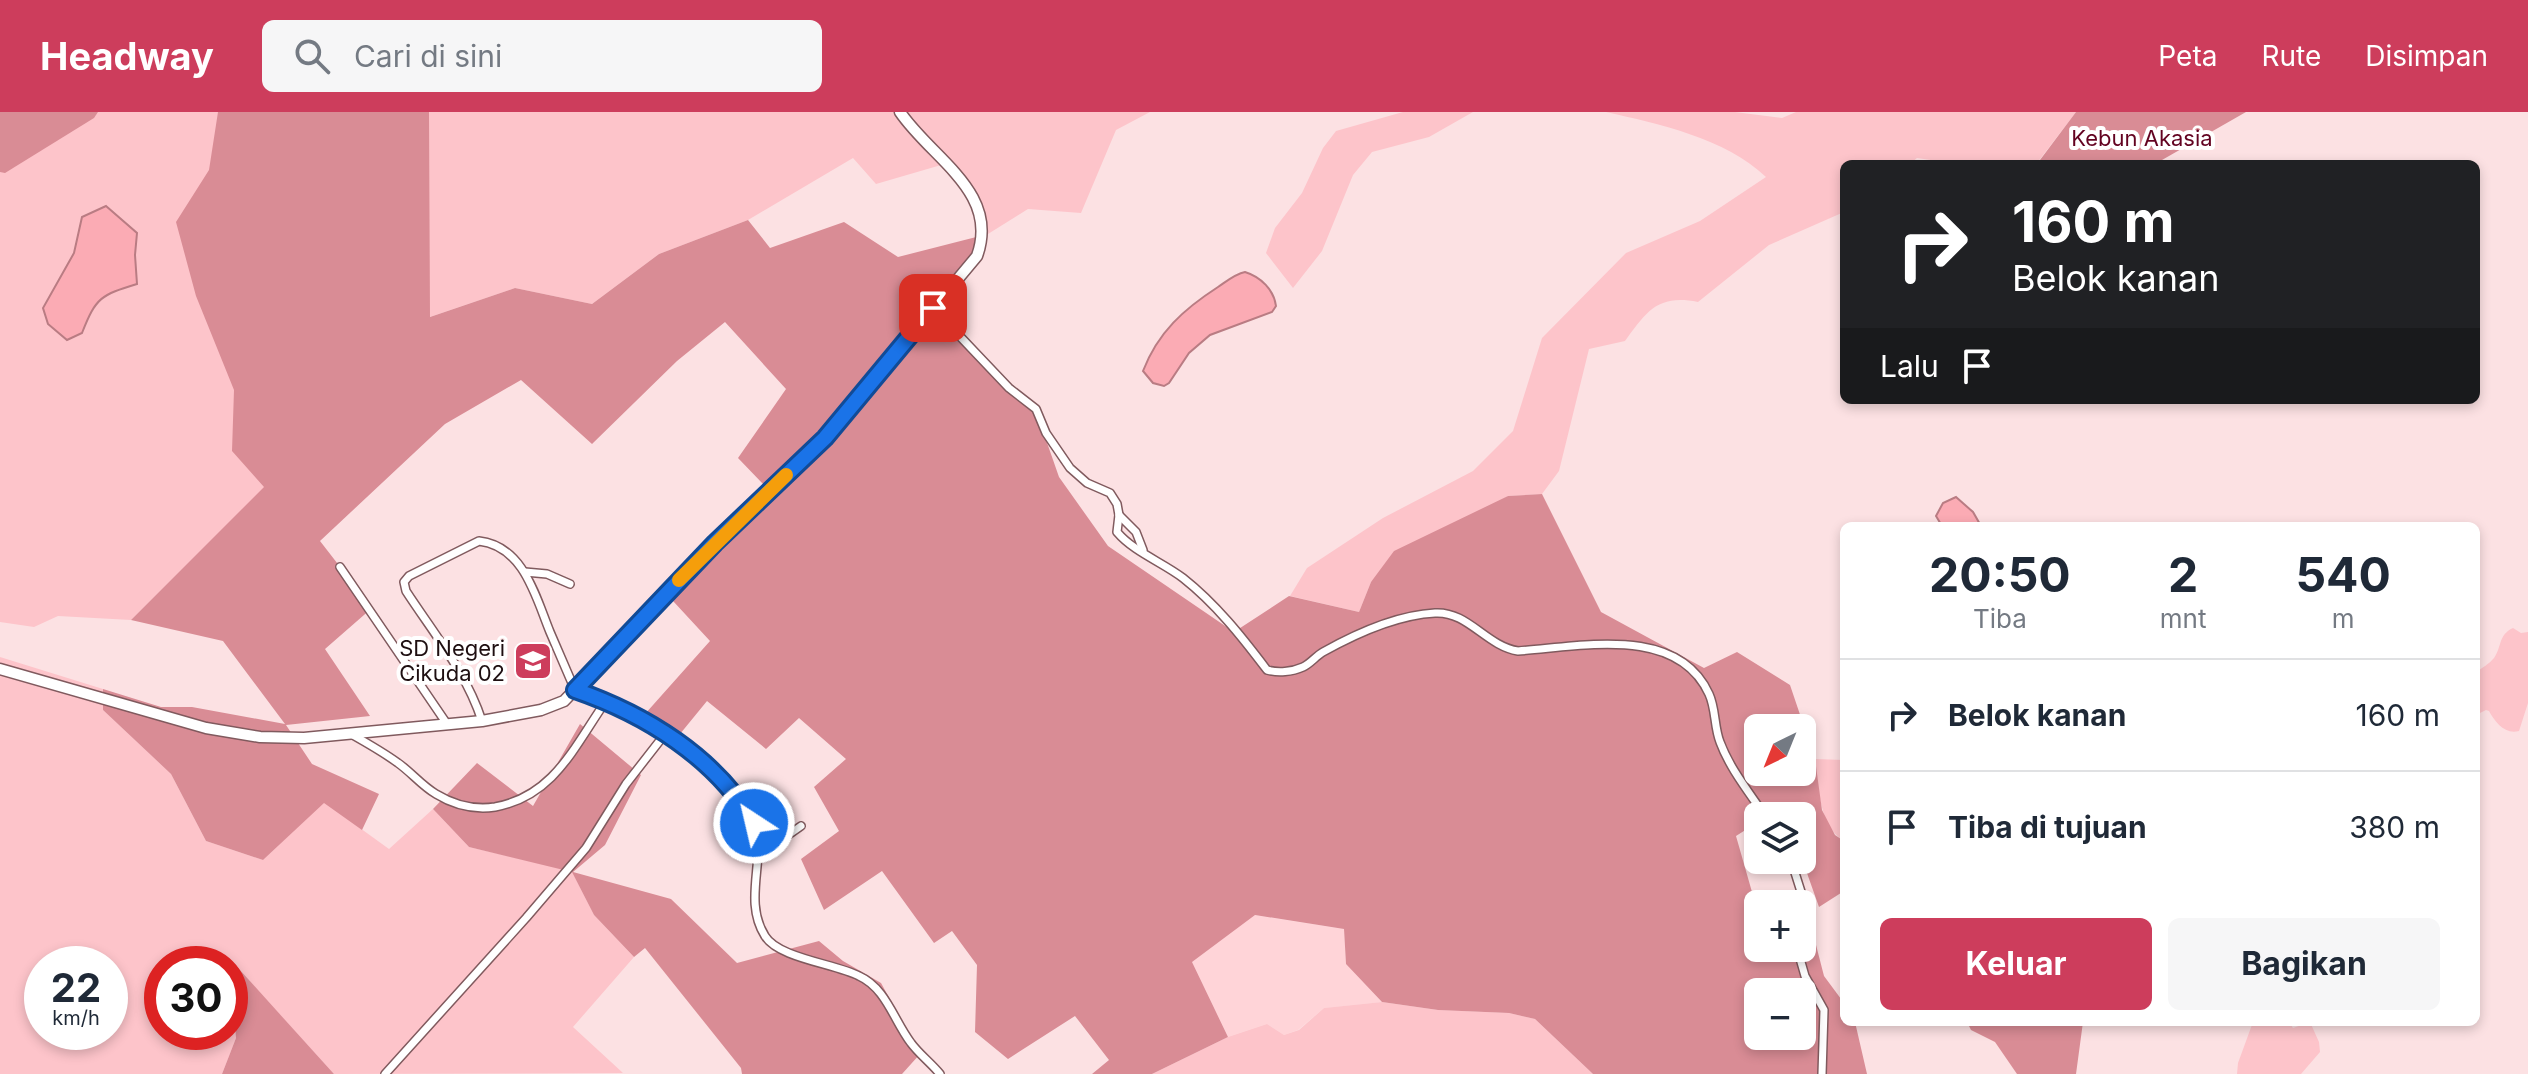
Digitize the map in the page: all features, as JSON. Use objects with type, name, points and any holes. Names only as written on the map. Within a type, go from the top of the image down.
[{"type":"street","points":[[0,669],[206,728],[260,737],[304,738],[482,721],[541,710],[564,701],[715,543],[825,438],[977,256],[983,225],[973,196],[900,112]]},
{"type":"street","points":[[933,308],[1009,388],[1036,409],[1061,457],[1087,483],[1110,493],[1119,515],[1117,532],[1126,543],[1143,550],[1206,596],[1267,670],[1277,673],[1303,667],[1344,641],[1375,627],[1433,613],[1459,617],[1487,638],[1507,649],[1518,651],[1637,644],[1673,658],[1693,670],[1702,681],[1714,708],[1719,740],[1737,776],[1755,802]]},
{"type":"street","points":[[1119,515],[1136,532],[1143,550]]},
{"type":"street","points":[[482,721],[460,668],[414,603],[404,582],[409,576],[479,541],[487,542],[509,555],[525,572],[575,690],[606,701],[695,754],[717,773],[744,806],[756,830],[754,899],[765,937],[790,953],[850,972],[872,983],[911,1044],[940,1074]]},
{"type":"street","points":[[340,567],[447,724]]},
{"type":"street","points":[[525,572],[547,574],[570,584]]},
{"type":"street","points":[[349,732],[398,763],[434,793],[464,806],[488,808],[517,803],[535,793],[554,776],[606,701]]},
{"type":"street","points":[[385,1074],[586,848],[626,784],[665,734]]},
{"type":"street","points":[[757,857],[801,826]]},
{"type":"street","points":[[1801,962],[1805,976],[1824,1010],[1822,1074]]},
{"type":"shaded area","points":[[0,112],[1150,112],[1116,130],[1081,213],[1028,209],[988,234],[975,197],[948,163],[876,184],[853,158],[748,220],[659,254],[592,304],[515,288],[362,340],[263,489],[131,620],[58,616],[34,627],[0,622]],"holes":[[[137,233],[137,284],[101,299],[82,333],[43,308],[74,253]]]},
{"type":"shaded area","points":[[1403,112],[1473,112],[1429,137],[1372,152],[1353,175],[1322,251],[1293,288],[1266,253],[1275,228],[1302,193],[1323,148],[1336,131]]},
{"type":"shaded area","points":[[1606,112],[1735,112],[1782,118],[1796,112],[2076,112],[2039,160],[1840,160],[1840,214],[1769,245],[1698,302],[1673,300],[1663,303],[1647,313],[1625,341],[1589,349],[1559,471],[1542,494],[1508,496],[1371,582],[1359,612],[1290,596],[1307,568],[1383,518],[1473,471],[1513,431],[1542,338],[1626,253],[1700,221],[1766,177],[1731,152],[1669,128]]},
{"type":"shaded area","points":[[106,206],[137,233],[137,284],[101,299],[82,333],[67,340],[48,324],[43,308],[74,253],[82,217]]},
{"type":"shaded area","points":[[1245,272],[1270,290],[1276,306],[1272,312],[1210,335],[1189,353],[1169,383],[1164,386],[1153,383],[1143,371],[1164,333],[1194,304]]},
{"type":"shaded area","points":[[1956,497],[1973,512],[1979,522],[1940,522],[1936,516],[1943,503]]},
{"type":"shaded area","points":[[2513,628],[2521,633],[2528,632],[2528,703],[2519,731],[2514,732],[2501,727],[2489,711],[2480,713],[2480,669],[2494,658],[2508,631]]},
{"type":"shaded area","points":[[0,657],[103,689],[103,710],[171,774],[206,841],[263,860],[324,802],[389,849],[433,809],[469,847],[572,871],[594,915],[634,957],[573,1027],[623,1073],[334,1074],[248,980],[248,946],[144,946],[144,1050],[231,1050],[222,1074],[0,1074]]},
{"type":"shaded area","points":[[1816,759],[1840,760],[1840,838],[1824,815]]},
{"type":"shaded area","points":[[1254,915],[1344,929],[1346,964],[1382,1002],[1324,1008],[1298,1030],[1284,1035],[1267,1024],[1228,1037],[1192,962]]},
{"type":"shaded area","points":[[1382,1002],[1438,1010],[1509,1013],[1535,1019],[1593,1074],[1152,1074],[1228,1037],[1267,1024],[1284,1035],[1299,1030],[1324,1008]]},
{"type":"shaded area","points":[[2252,1026],[2312,1026],[2319,1042],[2320,1052],[2301,1074],[2237,1074]]},
{"type":"green space","points":[[0,112],[98,112],[94,118],[5,173],[0,172]]},
{"type":"green space","points":[[218,112],[429,112],[430,317],[515,288],[592,304],[659,254],[748,220],[770,248],[844,222],[898,257],[988,234],[974,262],[930,312],[1037,414],[1059,477],[1108,546],[1234,632],[1289,596],[1359,612],[1371,582],[1394,551],[1508,496],[1542,494],[1601,612],[1704,668],[1737,652],[1790,685],[1800,714],[1744,714],[1744,786],[1816,786],[1816,766],[1822,810],[1835,835],[1840,838],[1840,894],[1819,907],[1816,890],[1813,890],[1807,874],[1816,874],[1816,802],[1744,802],[1744,831],[1736,836],[1744,874],[1747,874],[1751,890],[1744,890],[1744,962],[1816,962],[1816,945],[1824,976],[1840,998],[1840,1026],[1856,1026],[1867,1074],[1593,1074],[1535,1019],[1509,1013],[1438,1010],[1382,1002],[1346,964],[1344,929],[1255,915],[1192,962],[1228,1037],[1152,1074],[1092,1074],[1109,1060],[1075,1016],[1008,1059],[975,1032],[977,965],[952,931],[934,943],[882,871],[824,910],[801,859],[839,831],[814,787],[846,759],[799,718],[766,749],[707,701],[680,734],[645,714],[710,641],[661,588],[763,484],[738,458],[786,389],[725,322],[677,361],[592,444],[521,380],[445,424],[320,541],[372,608],[325,649],[370,716],[286,725],[312,764],[379,794],[362,830],[324,803],[263,860],[206,841],[171,774],[103,710],[103,689],[161,707],[192,707],[285,724],[223,641],[131,620],[264,487],[232,451],[234,390],[196,296],[176,222],[209,170]]},
{"type":"green space","name":"Kebun Akasia","points":[[2076,112],[2246,112],[2162,160],[2040,160]]},
{"type":"green space","points":[[580,724],[641,775],[605,845],[573,872],[671,899],[737,963],[819,941],[843,961],[881,983],[920,1054],[902,1074],[742,1074],[741,1068],[645,948],[634,957],[594,915],[572,872],[469,847],[433,809],[477,763],[533,806]]},
{"type":"green space","points":[[248,979],[334,1074],[222,1074],[231,1050],[248,1050]]},
{"type":"green space","points":[[1969,1026],[2082,1026],[2076,1074],[2017,1074],[1995,1042]]},
{"type":"slow traffic","points":[[679,580],[786,475]]},
{"type":"place","name":"SD Negeri Cikuda 02","points":[[533,661]]},
{"type":"route","points":[[754,823],[717,773],[695,754],[606,701],[575,690],[715,543],[825,438],[933,308]]}]
